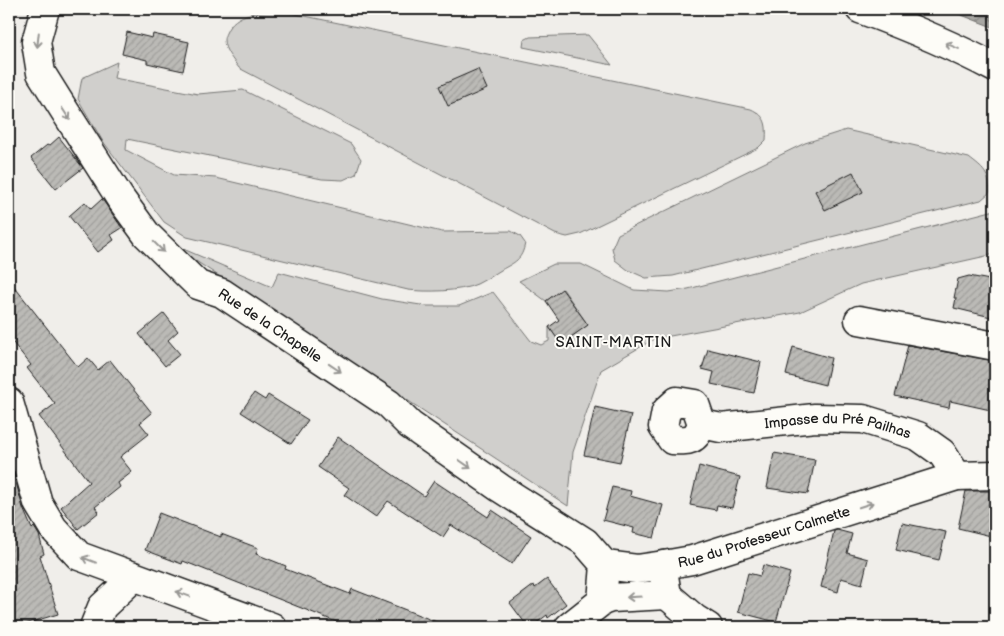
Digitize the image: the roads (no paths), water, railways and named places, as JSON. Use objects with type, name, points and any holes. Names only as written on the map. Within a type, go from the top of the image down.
[{"type":"street","name":"Rue de la Chapelle","points":[[45,9],[36,42],[41,73],[120,198],[147,235],[198,285],[222,293],[389,404],[410,426],[500,488],[585,542],[605,565]]},
{"type":"street","points":[[860,9],[894,21],[995,68]]},
{"type":"street","points":[[859,320],[995,346]]},
{"type":"street","points":[[9,402],[38,503],[53,528],[79,556],[134,577],[227,619],[272,627]]},
{"type":"street","name":"Impasse du Pré Pailhas","points":[[702,424],[721,428],[815,418],[863,420],[918,436],[942,453],[957,476]]},
{"type":"street","name":"Rue du Professeur Calmette","points":[[667,595],[664,565],[692,560],[957,476],[995,475]]},
{"type":"street","points":[[602,601],[605,565],[637,569],[664,565]]},
{"type":"street","points":[[94,627],[102,607],[134,577]]},
{"type":"street","points":[[569,627],[602,601],[611,598],[667,595],[695,619],[708,627]]},
{"type":"water","points":[[946,9],[995,9],[995,28]]},
{"type":"district","name":"SAINT-MARTIN","points":[[614,342]]}]
